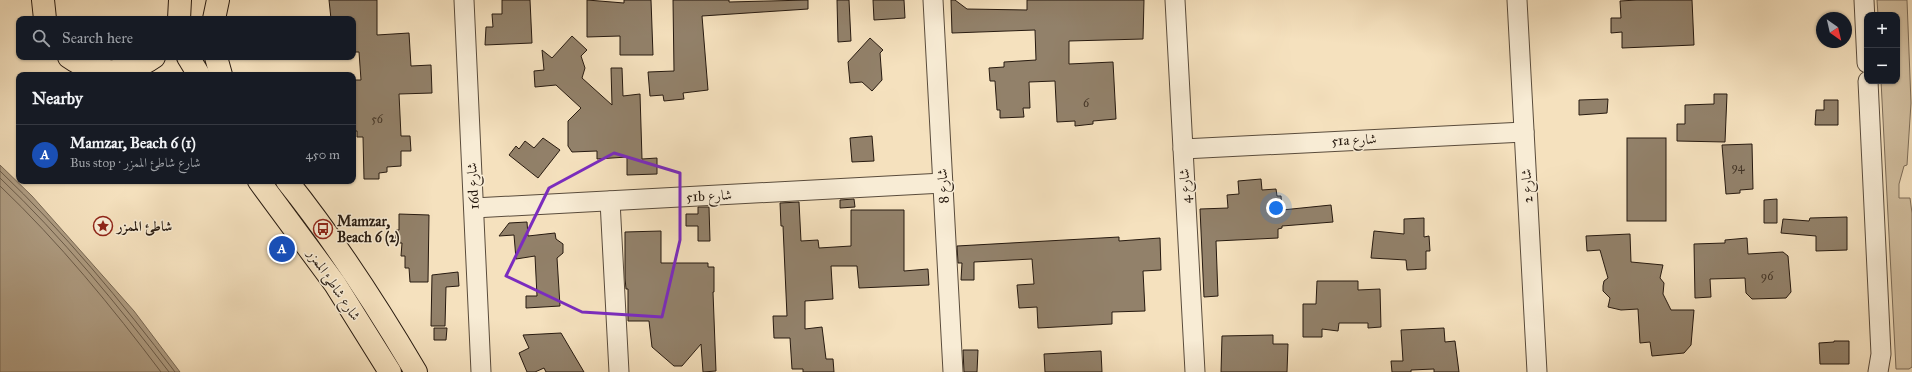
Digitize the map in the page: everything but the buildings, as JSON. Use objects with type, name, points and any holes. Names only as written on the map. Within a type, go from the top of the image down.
[{"type":"main road","points":[[43,0],[45,16]]},
{"type":"main road","points":[[179,16],[180,0]]},
{"type":"main road","points":[[215,16],[218,0]]},
{"type":"main road","points":[[73,60],[94,70],[110,72]]},
{"type":"main road","points":[[132,72],[150,60]]},
{"type":"main road","points":[[190,60],[197,72]]},
{"type":"main road","points":[[217,60],[221,72]]},
{"type":"main road","name":"شارع شاطئ الممزر","points":[[261,184],[335,284],[390,372]]},
{"type":"main road","name":"شارع شاطئ الممزر","points":[[289,184],[352,270],[390,328],[416,372]]},
{"type":"street","name":"16d شارع","points":[[464,0],[481,372]]},
{"type":"street","name":"شارع 8","points":[[933,0],[953,372]]},
{"type":"street","name":"شارع 4","points":[[1175,0],[1195,372]]},
{"type":"street","name":"شارع 2","points":[[1517,0],[1537,372]]},
{"type":"street","points":[[1864,0],[1866,48]]},
{"type":"street","points":[[1868,84],[1881,354],[1878,372]]},
{"type":"street","name":"51a شارع","points":[[1183,149],[1524,132]]},
{"type":"street","name":"51b شارع","points":[[474,208],[943,183]]},
{"type":"street","points":[[610,201],[619,372]]},
{"type":"highlighted area","points":[[614,153],[680,173],[680,240],[662,317],[582,312],[506,276],[549,188]]},
{"type":"shaded area","points":[[1877,0],[1907,0],[1911,103],[1907,165],[1904,166],[1899,184],[1899,198],[1910,198],[1912,213],[1912,367],[1909,369],[1896,369],[1881,84],[1900,84],[1900,12],[1878,12]]},
{"type":"water","points":[[0,165],[16,180],[16,184],[20,184],[32,196],[134,311],[180,372],[0,372]]},
{"type":"place","name":"شاطئ الممزر","points":[[103,226]]},
{"type":"place","name":"Mamzar, Beach 6 (2)","points":[[323,229]]},
{"type":"place","name":"Mamzar, Beach 6 (1)","points":[[282,249]]}]
